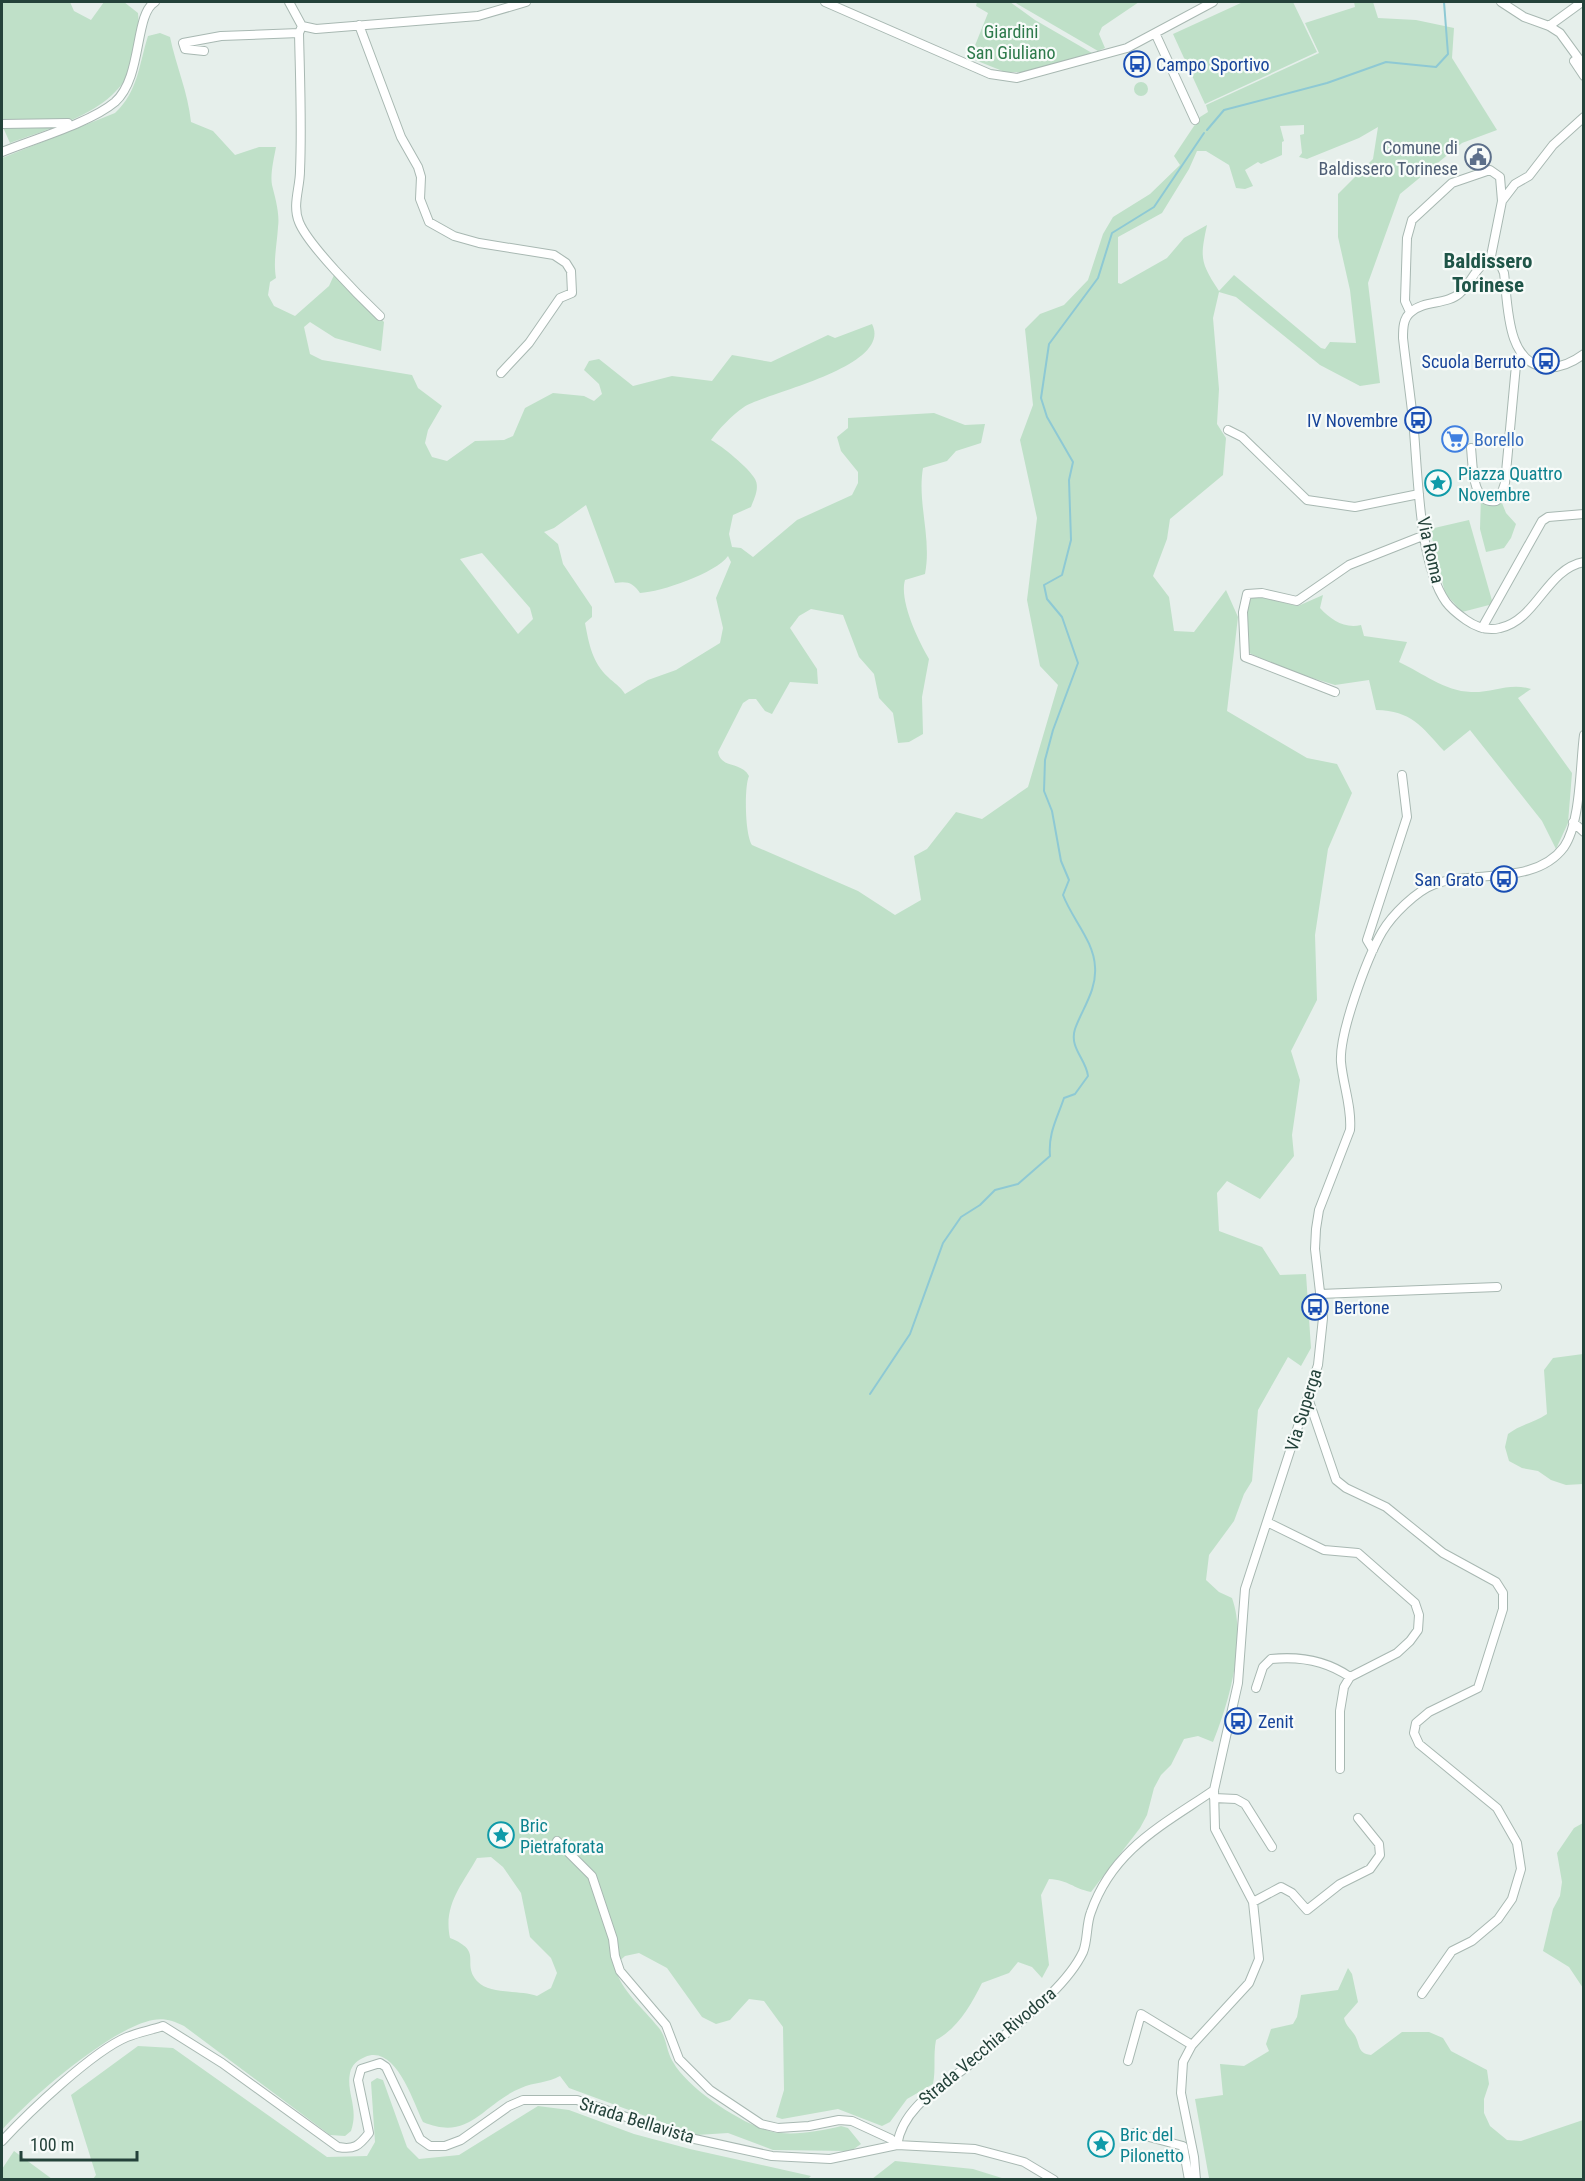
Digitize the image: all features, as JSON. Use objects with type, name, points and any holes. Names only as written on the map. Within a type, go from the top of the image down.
[{"type":"street","points":[[2,152],[74,123],[116,101],[133,77],[145,14],[155,2]]},
{"type":"street","points":[[289,2],[300,29],[300,175],[296,210],[298,221],[306,234],[380,316]]},
{"type":"street","points":[[204,51],[185,49],[183,43],[221,36],[478,16],[526,2]]},
{"type":"street","points":[[825,2],[996,76],[1025,77],[1117,51],[1156,35],[1213,2]]},
{"type":"street","points":[[1501,2],[1530,20],[1549,26],[1560,33],[1584,66]]},
{"type":"street","points":[[1549,26],[1582,2]]},
{"type":"street","points":[[359,25],[401,137],[418,167],[421,177],[420,199],[429,222],[454,236],[479,243],[554,255],[566,263],[571,271],[572,292],[560,298],[529,343],[501,373]]},
{"type":"street","points":[[1560,33],[1563,44],[1584,76]]},
{"type":"street","points":[[1156,35],[1195,120]]},
{"type":"street","points":[[1502,201],[1515,184],[1540,165],[1553,145],[1584,117]]},
{"type":"street","points":[[2,124],[74,123]]},
{"type":"street","points":[[1490,170],[1500,177],[1502,201],[1490,261],[1476,273],[1458,295],[1410,312],[1405,301],[1407,238],[1412,220],[1452,183],[1490,170]]},
{"type":"street","points":[[1490,261],[1496,262],[1504,273],[1510,320],[1522,354],[1534,365],[1548,368],[1569,363],[1583,354]]},
{"type":"street","name":"Via Roma","points":[[1410,312],[1404,322],[1403,338],[1425,535],[1437,583],[1445,601],[1471,624],[1482,628]]},
{"type":"street","points":[[1471,448],[1474,482],[1477,490],[1492,502],[1500,498],[1505,483],[1516,365],[1522,354]]},
{"type":"street","points":[[1228,430],[1242,437],[1307,500],[1355,507],[1419,494]]},
{"type":"street","points":[[1584,514],[1548,517],[1542,521],[1482,628],[1500,629],[1511,625],[1526,612],[1558,574],[1568,567],[1584,562]]},
{"type":"street","points":[[1335,692],[1245,657],[1243,612],[1247,594],[1262,593],[1297,601],[1349,565],[1425,535]]},
{"type":"street","name":"Via Superga","points":[[1196,2180],[1181,2085],[1183,2062],[1192,2045],[1249,1983],[1259,1959],[1253,1902],[1215,1829],[1214,1794],[1238,1683],[1245,1589],[1318,1365],[1323,1318],[1315,1249],[1316,1229],[1319,1210],[1350,1130],[1351,1118],[1341,1060],[1345,1032],[1372,950],[1394,916],[1433,884],[1502,875],[1537,866],[1555,855],[1564,846],[1574,822],[1580,795],[1584,735]]},
{"type":"street","points":[[1372,950],[1367,940],[1407,817],[1402,775]]},
{"type":"street","points":[[1574,822],[1584,832]]},
{"type":"street","points":[[1320,1294],[1497,1287]]},
{"type":"street","points":[[1308,1398],[1336,1480],[1346,1488],[1386,1506],[1443,1553],[1496,1582],[1503,1593],[1503,1610],[1478,1688],[1429,1712],[1416,1723],[1414,1733],[1419,1744],[1430,1754],[1497,1808],[1517,1843],[1521,1869],[1512,1899],[1498,1919],[1472,1941],[1452,1951],[1422,1994]]},
{"type":"street","points":[[1268,1522],[1324,1550],[1358,1553],[1415,1603],[1419,1615],[1418,1630],[1410,1641],[1396,1653],[1350,1677],[1344,1687],[1340,1711],[1340,1769]]},
{"type":"street","points":[[1256,1688],[1263,1667],[1271,1659],[1315,1661],[1337,1668],[1350,1677]]},
{"type":"street","points":[[1214,1794],[1236,1799],[1245,1804],[1272,1847]]},
{"type":"street","name":"Strada Vecchia Rivodora","points":[[897,2145],[898,2135],[912,2110],[924,2098],[963,2071],[1059,1985],[1083,1951],[1090,1913],[1108,1877],[1135,1844],[1214,1794]]},
{"type":"street","points":[[1253,1902],[1281,1887],[1292,1893],[1306,1910],[1340,1884],[1370,1869],[1380,1854],[1379,1844],[1358,1818]]},
{"type":"street","points":[[557,1841],[592,1876],[613,1939],[620,1971],[666,2025],[679,2060],[710,2090],[761,2124],[778,2128],[809,2126],[839,2120],[852,2121],[891,2139],[897,2145]]},
{"type":"street","points":[[1128,2061],[1141,2014],[1192,2045]]},
{"type":"street","name":"Strada Bellavista","points":[[2,2142],[23,2120],[100,2054],[126,2037],[163,2026],[222,2063],[338,2147],[350,2150],[360,2145],[369,2133],[358,2080],[361,2069],[380,2063],[386,2067],[420,2139],[430,2146],[445,2146],[461,2140],[509,2106],[523,2100],[541,2098],[577,2100],[681,2136],[772,2156],[830,2159],[897,2145],[990,2152],[1024,2162],[1054,2180]]},
{"type":"street","points":[[1134,2133],[1183,2146],[1189,2180]]},
{"type":"green space","points":[[2,2],[70,2],[74,11],[91,20],[104,2],[124,2],[138,13],[138,43],[132,68],[120,87],[83,115],[10,143],[2,125]]},
{"type":"green space","name":"Giardini San Giuliano","points":[[977,2],[1010,2],[1035,20],[1092,53],[1024,72],[1005,72],[970,58],[988,13],[976,6]]},
{"type":"green space","points":[[1014,2],[1139,2],[1102,27],[1099,34],[1105,48],[1098,51]]},
{"type":"green space","points":[[1243,2],[1293,2],[1317,52],[1205,104],[1173,34]]},
{"type":"green space","points":[[1354,2],[1373,2],[1378,18],[1416,20],[1454,28],[1452,58],[1497,130],[1462,143],[1400,194],[1368,283],[1380,383],[1360,386],[1320,365],[1236,297],[1219,292],[1213,318],[1219,389],[1217,424],[1226,438],[1223,475],[1170,519],[1167,539],[1153,576],[1169,597],[1174,631],[1194,632],[1226,590],[1238,617],[1227,711],[1307,758],[1337,764],[1352,793],[1328,849],[1315,935],[1317,1000],[1291,1051],[1300,1080],[1292,1135],[1294,1156],[1260,1199],[1227,1181],[1217,1193],[1219,1231],[1262,1247],[1280,1275],[1306,1274],[1311,1348],[1301,1366],[1288,1357],[1258,1410],[1252,1481],[1244,1494],[1234,1521],[1209,1555],[1206,1580],[1219,1592],[1232,1598],[1238,1632],[1230,1690],[1213,1742],[1198,1736],[1184,1739],[1171,1765],[1161,1775],[1154,1788],[1147,1815],[1140,1828],[1091,1892],[1049,1879],[1041,1895],[1049,1965],[1042,1978],[1032,1967],[1018,1962],[1009,1973],[982,1983],[957,2022],[936,2040],[933,2084],[907,2099],[890,2122],[882,2126],[838,2109],[782,2119],[776,2117],[784,2090],[783,2027],[764,2001],[749,1999],[730,2020],[716,2024],[702,2017],[667,1968],[639,1953],[625,1956],[614,1966],[627,1992],[662,2032],[673,2062],[680,2072],[717,2105],[747,2122],[773,2132],[798,2133],[841,2126],[848,2128],[861,2144],[851,2151],[773,2150],[728,2133],[697,2135],[569,2088],[560,2076],[521,2088],[464,2124],[439,2127],[423,2122],[402,2077],[386,2059],[376,2055],[360,2060],[351,2070],[349,2080],[354,2115],[351,2131],[345,2136],[330,2135],[184,2026],[161,2019],[136,2026],[94,2050],[51,2083],[2,2130],[2,158],[115,113],[123,105],[133,87],[148,36],[160,33],[170,37],[191,122],[213,131],[235,155],[259,147],[276,147],[272,166],[272,185],[278,217],[276,278],[270,282],[268,295],[274,306],[295,316],[329,286],[335,273],[384,322],[381,351],[335,338],[310,322],[304,327],[310,354],[322,360],[412,375],[418,388],[442,406],[428,430],[425,443],[432,457],[447,461],[475,441],[504,440],[513,436],[525,408],[553,393],[584,396],[594,401],[602,394],[599,384],[584,370],[589,361],[599,359],[633,386],[672,376],[712,381],[732,355],[771,362],[828,335],[835,338],[872,324],[874,339],[864,353],[824,376],[744,407],[726,422],[711,440],[741,463],[755,479],[756,493],[751,507],[733,515],[729,534],[732,547],[741,548],[753,557],[797,520],[852,495],[858,483],[858,472],[841,451],[837,437],[848,428],[848,418],[934,413],[965,425],[985,424],[981,443],[956,451],[947,461],[923,468],[922,494],[927,547],[925,574],[905,580],[904,589],[907,609],[929,659],[922,697],[923,734],[909,742],[898,743],[893,713],[879,698],[874,674],[859,657],[843,615],[811,609],[799,616],[790,628],[817,669],[818,684],[790,682],[772,714],[765,711],[756,699],[749,699],[743,703],[718,752],[723,761],[741,768],[749,776],[746,811],[752,845],[858,891],[895,915],[921,900],[914,856],[927,849],[956,812],[982,819],[1028,787],[1058,685],[1040,666],[1027,600],[1037,518],[1020,440],[1033,405],[1025,329],[1040,314],[1064,305],[1088,280],[1103,234],[1113,217],[1150,194],[1180,165],[1174,156],[1200,117],[1208,112],[1206,105],[1319,53],[1305,23],[1355,7]],"holes":[[[1304,125],[1304,134],[1300,135],[1302,153],[1299,157],[1307,159],[1359,138],[1378,127],[1373,159],[1338,194],[1338,237],[1350,290],[1356,343],[1330,342],[1325,349],[1321,348],[1234,275],[1219,291],[1203,260],[1207,225],[1184,238],[1167,258],[1121,284],[1118,283],[1118,237],[1162,213],[1189,169],[1197,151],[1206,151],[1229,165],[1236,188],[1245,189],[1253,186],[1245,170],[1258,162],[1261,164],[1282,155],[1282,142],[1284,141],[1280,126]],[[586,505],[615,583],[630,584],[640,593],[661,589],[700,575],[728,556],[731,562],[716,598],[723,628],[720,643],[676,670],[648,680],[625,694],[595,659],[585,623],[592,617],[592,607],[563,564],[558,544],[544,532],[554,528]],[[482,553],[530,608],[533,619],[518,634],[460,559]],[[491,1857],[503,1867],[521,1893],[530,1937],[551,1958],[557,1973],[551,1988],[537,1996],[483,1986],[473,1975],[467,1948],[450,1938],[449,1915],[455,1896],[477,1858]]]},
{"type":"green space","points":[[1141,82],[1146,84],[1148,89],[1146,94],[1141,96],[1136,94],[1134,89],[1136,84]]},
{"type":"green space","points":[[1481,495],[1486,499],[1500,498],[1506,513],[1516,524],[1504,548],[1486,552],[1480,529]]},
{"type":"green space","points":[[1469,520],[1493,604],[1462,612],[1445,593],[1430,529]]},
{"type":"green space","points":[[1323,595],[1320,608],[1329,616],[1344,625],[1361,625],[1364,636],[1407,642],[1399,662],[1443,685],[1471,692],[1508,687],[1531,689],[1518,698],[1572,773],[1568,823],[1556,849],[1542,821],[1470,730],[1444,751],[1422,727],[1407,717],[1399,713],[1376,710],[1369,680],[1335,685],[1289,671],[1247,652],[1247,611],[1251,597],[1256,596],[1298,606]]},
{"type":"green space","points":[[1583,1354],[1583,1484],[1566,1485],[1551,1480],[1538,1471],[1522,1468],[1509,1461],[1505,1447],[1508,1434],[1547,1414],[1544,1370],[1553,1358]]},
{"type":"green space","points":[[1583,1823],[1583,1988],[1569,1967],[1543,1951],[1562,1882],[1557,1853],[1574,1828]]},
{"type":"green space","points":[[1348,1968],[1352,1974],[1358,2002],[1344,2018],[1363,2052],[1371,2055],[1402,2032],[1429,2032],[1443,2038],[1451,2051],[1487,2070],[1489,2084],[1484,2099],[1484,2113],[1490,2126],[1507,2140],[1521,2141],[1583,2120],[1583,2179],[1209,2178],[1195,2099],[1223,2095],[1220,2064],[1244,2066],[1269,2051],[1266,2044],[1271,2029],[1293,2024],[1297,2017],[1301,1995],[1338,1990]]},
{"type":"green space","points":[[138,2046],[173,2048],[327,2157],[367,2156],[375,2142],[371,2082],[377,2078],[383,2080],[407,2147],[419,2159],[459,2155],[538,2106],[569,2110],[634,2134],[690,2149],[811,2176],[807,2180],[93,2179],[96,2175],[71,2095]]},
{"type":"green space","points":[[14,2151],[52,2179],[2,2179],[2,2169]]},
{"type":"green space","points":[[895,2161],[973,2169],[1005,2179],[872,2179]]},
{"type":"waterway","points":[[1207,130],[1224,110],[1327,83],[1386,62],[1436,67],[1448,54],[1444,2]]},
{"type":"waterway","points":[[870,1394],[910,1334],[943,1243],[961,1217],[980,1205],[995,1190],[1018,1184],[1050,1156],[1052,1133],[1064,1098],[1075,1094],[1088,1076],[1076,1048],[1074,1036],[1094,984],[1094,957],[1063,895],[1069,880],[1061,861],[1052,811],[1044,791],[1045,760],[1053,730],[1078,663],[1062,617],[1047,599],[1044,585],[1062,575],[1071,540],[1069,480],[1073,462],[1047,417],[1041,398],[1049,344],[1098,278],[1112,233],[1154,207],[1204,133]]},
{"type":"place","name":"Campo Sportivo","points":[[1137,64]]},
{"type":"place","name":"Comune di Baldissero Torinese","points":[[1478,157]]},
{"type":"place","name":"Scuola Berruto","points":[[1546,361]]},
{"type":"place","name":"IV Novembre","points":[[1418,420]]},
{"type":"place","name":"Borello","points":[[1455,439]]},
{"type":"place","name":"Piazza Quattro Novembre","points":[[1438,483]]},
{"type":"place","name":"San Grato","points":[[1504,879]]},
{"type":"place","name":"Bertone","points":[[1315,1307]]},
{"type":"place","name":"Zenit","points":[[1238,1721]]},
{"type":"place","name":"Bric Pietraforata","points":[[501,1835]]},
{"type":"place","name":"Bric del Pilonetto","points":[[1101,2144]]},
{"type":"district","name":"Baldissero Torinese","points":[[1488,273]]}]
